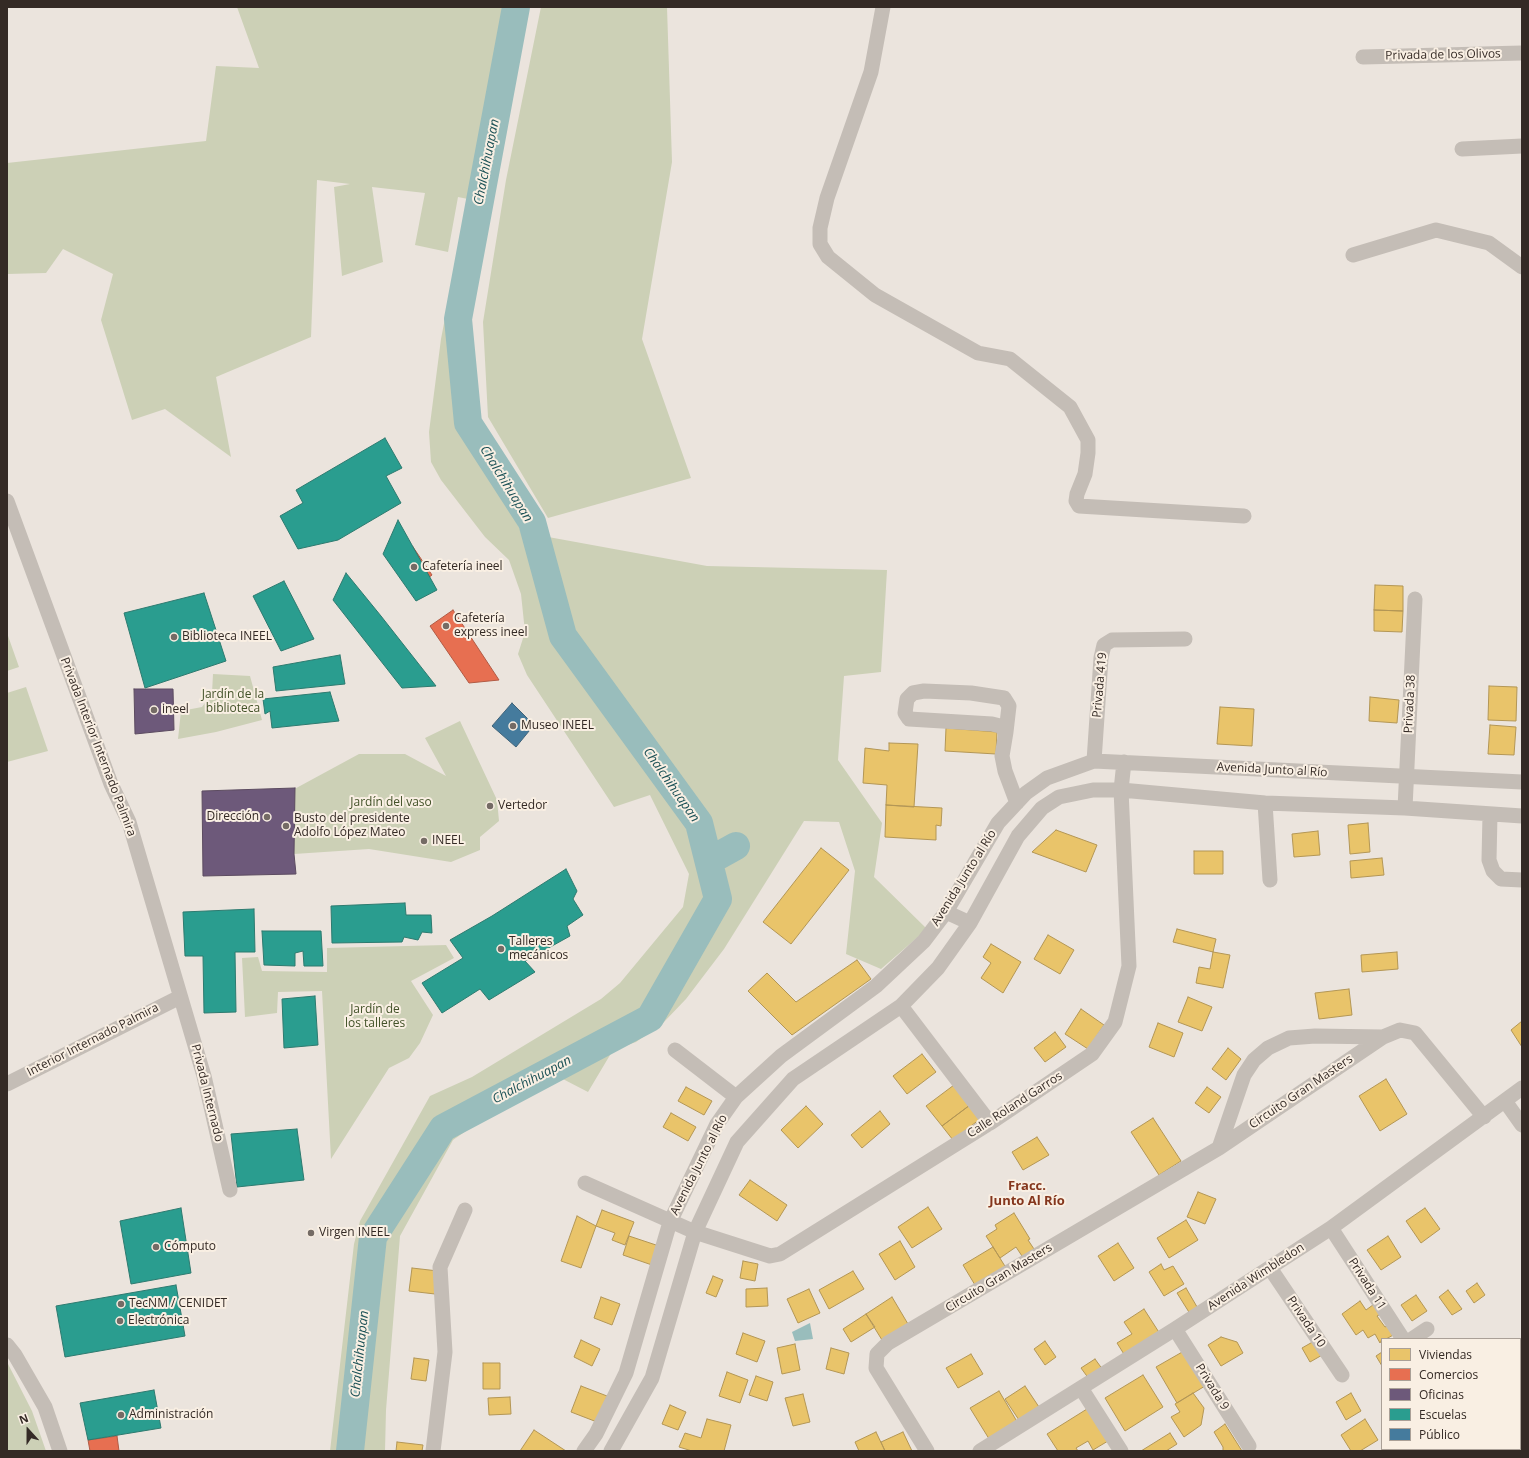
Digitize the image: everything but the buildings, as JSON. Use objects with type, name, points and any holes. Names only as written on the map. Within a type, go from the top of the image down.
[{"type":"street","points":[[883,7],[871,72],[827,198],[820,228],[820,244],[828,257],[875,295],[978,353],[1010,359],[1070,407],[1088,440],[1085,474],[1077,494],[1076,501],[1079,506],[1244,516]]},
{"type":"street","name":"Privada de los Olivos","points":[[1363,57],[1522,53]]},
{"type":"street","points":[[1462,149],[1522,146]]},
{"type":"street","points":[[1353,254],[1436,230],[1489,243],[1522,267]]},
{"type":"street","name":"Privada Interior Internado Palmira","points":[[7,501],[110,784],[128,822],[180,997]]},
{"type":"street","name":"Privada 38","points":[[1405,808],[1415,599]]},
{"type":"street","name":"Privada 419","points":[[1094,761],[1101,658],[1104,645],[1112,640],[1185,639]]},
{"type":"street","points":[[1006,732],[1000,726],[992,724],[909,719],[904,713],[907,699],[913,693],[924,691],[971,693],[1004,698],[1009,706],[1006,732],[1002,756],[1005,771],[1017,803]]},
{"type":"street","name":"Avenida Junto al Río","points":[[584,1451],[596,1434],[626,1373],[670,1222],[717,1124],[736,1097],[781,1056],[876,986],[924,941],[946,912],[998,823],[1026,793],[1047,778],[1094,761],[1522,782]]},
{"type":"street","name":"Calle Roland Garros","points":[[585,1183],[695,1232],[770,1256],[780,1254],[990,1123],[1092,1054],[1116,1022],[1129,966],[1121,790],[1124,762]]},
{"type":"street","name":"Avenida Junto al Río","points":[[611,1451],[652,1378],[695,1232],[737,1142],[793,1079],[900,1006],[938,968],[970,923],[1018,836],[1042,808],[1059,797],[1093,790],[1121,790],[1265,803],[1405,808],[1522,816]]},
{"type":"street","points":[[1265,803],[1270,880]]},
{"type":"street","points":[[1490,815],[1489,860],[1493,871],[1501,879],[1522,880]]},
{"type":"street","points":[[946,912],[970,923]]},
{"type":"street","name":"Interior Internado Palmira","points":[[7,1084],[180,997]]},
{"type":"street","name":"Privada Internado","points":[[180,997],[204,1076],[230,1190]]},
{"type":"street","points":[[900,1006],[990,1123]]},
{"type":"street","name":"Circuito Gran Masters","points":[[927,1451],[876,1368],[877,1354],[888,1344],[1219,1148],[1383,1037],[1400,1030],[1415,1033],[1484,1117]]},
{"type":"street","name":"Circuito Gran Masters","points":[[1219,1148],[1244,1075],[1254,1060],[1268,1048],[1289,1038],[1315,1036],[1383,1037]]},
{"type":"street","points":[[675,1050],[736,1097]]},
{"type":"street","name":"Avenida Wimbledon","points":[[983,1450],[1175,1329],[1331,1228],[1505,1102],[1522,1088]]},
{"type":"street","points":[[1505,1102],[1522,1125]]},
{"type":"street","points":[[432,1451],[445,1352],[440,1267],[465,1210]]},
{"type":"street","name":"Privada 11","points":[[1331,1228],[1402,1338]]},
{"type":"street","name":"Privada 10","points":[[1270,1268],[1342,1376]]},
{"type":"street","name":"Privada 9","points":[[1175,1329],[1249,1446]]},
{"type":"street","points":[[1414,1338],[1427,1329]]},
{"type":"street","points":[[7,1345],[15,1355],[45,1407],[60,1451]]},
{"type":"street","points":[[1081,1388],[1121,1451]]},
{"type":"green space","points":[[237,7],[518,7],[508,73],[473,260],[468,400],[474,443],[483,465],[512,510],[521,532],[707,566],[887,570],[881,672],[844,676],[838,760],[882,823],[874,877],[927,929],[881,969],[846,954],[855,871],[839,822],[804,821],[724,949],[686,999],[663,1023],[636,1042],[613,1050],[588,1092],[559,1077],[519,1094],[453,1140],[400,1236],[386,1410],[385,1451],[330,1451],[354,1244],[360,1221],[430,1096],[472,1077],[601,999],[620,983],[683,907],[689,874],[650,795],[614,807],[527,675],[518,654],[525,632],[521,594],[509,560],[485,537],[441,480],[431,462],[429,432],[441,339],[468,199],[458,197],[448,252],[415,245],[425,193],[372,187],[383,262],[342,276],[334,187],[350,184],[317,180],[311,337],[216,377],[231,457],[165,409],[132,420],[101,320],[113,274],[63,249],[46,273],[7,274],[7,163],[206,141],[216,66],[259,68]]},
{"type":"green space","points":[[541,7],[667,7],[672,162],[642,339],[691,478],[548,518],[488,417],[483,322],[506,180]]},
{"type":"green space","points":[[7,633],[19,667],[7,671]]},
{"type":"green space","name":"Jardín de la biblioteca","points":[[213,674],[250,676],[262,720],[216,732],[178,739],[181,711],[202,707],[212,693]]},
{"type":"green space","points":[[26,687],[48,751],[7,762],[7,693]]},
{"type":"green space","name":"Jardín del vaso","points":[[460,721],[497,800],[499,821],[480,837],[480,850],[451,862],[369,849],[294,854],[241,818],[359,754],[405,754],[446,776],[425,738]]},
{"type":"green space","name":"Jardín de los talleres","points":[[446,945],[454,958],[411,981],[433,1015],[420,1043],[409,1058],[389,1068],[331,1159],[322,991],[278,992],[277,1013],[245,1017],[242,958],[258,957],[262,971],[327,972],[327,948]]},
{"type":"green space","points":[[7,1362],[32,1411],[46,1451],[7,1451]]},
{"type":"water","points":[[810,1323],[813,1339],[795,1341],[792,1332]]},
{"type":"waterway","name":"Chalchihuapan","points":[[350,1451],[373,1237],[443,1128],[650,1018],[718,899],[699,823],[563,636],[532,522],[468,423],[458,319],[516,7]]},
{"type":"waterway","points":[[709,861],[736,846]]},
{"type":"place","name":"Cafetería ineel","points":[[414,567]]},
{"type":"place","name":"Cafetería express ineel","points":[[446,626]]},
{"type":"place","name":"Biblioteca INEEL","points":[[174,637]]},
{"type":"place","name":"ineel","points":[[154,710]]},
{"type":"place","name":"Museo INEEL","points":[[513,726]]},
{"type":"place","name":"Vertedor","points":[[490,806]]},
{"type":"place","name":"Dirección","points":[[267,817]]},
{"type":"place","name":"Busto del presidente Adolfo López Mateo","points":[[286,826]]},
{"type":"place","name":"INEEL","points":[[424,841]]},
{"type":"place","name":"Talleres mecánicos","points":[[501,949]]},
{"type":"place","name":"Virgen INEEL","points":[[311,1233]]},
{"type":"place","name":"Cómputo","points":[[156,1247]]},
{"type":"place","name":"TecNM / CENIDET","points":[[121,1304]]},
{"type":"place","name":"Electrónica","points":[[120,1321]]},
{"type":"place","name":"Administración","points":[[121,1415]]},
{"type":"district","name":"Fracc. Junto Al Río","points":[[1027,1194]]}]
